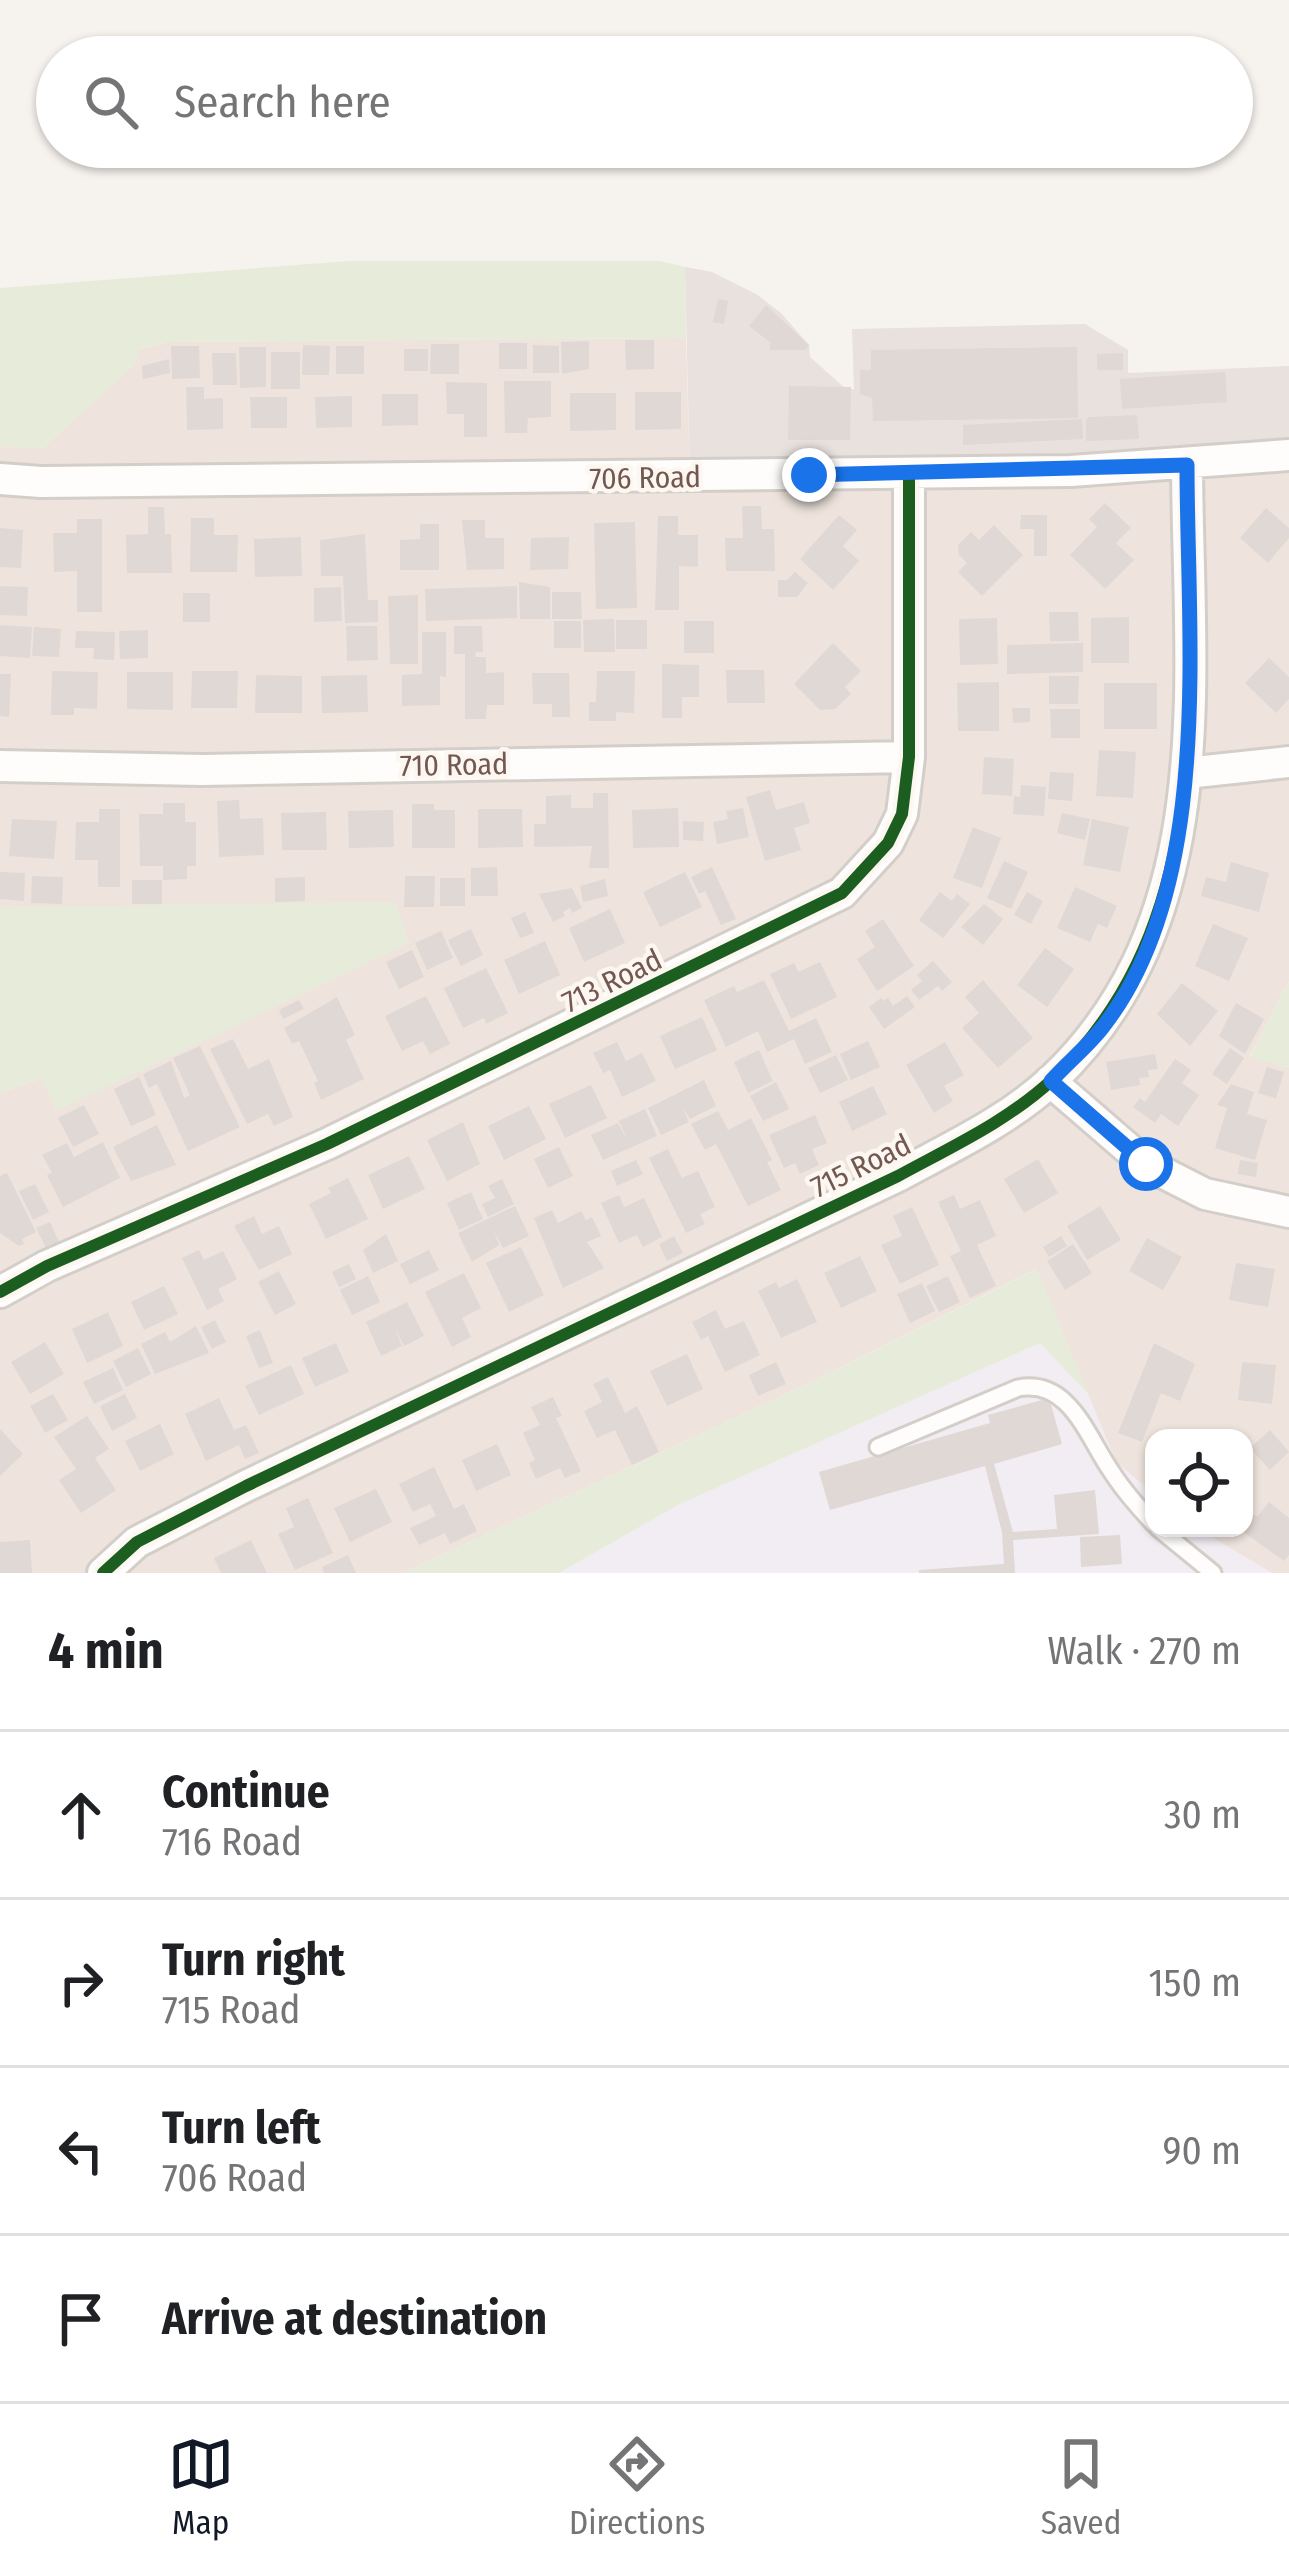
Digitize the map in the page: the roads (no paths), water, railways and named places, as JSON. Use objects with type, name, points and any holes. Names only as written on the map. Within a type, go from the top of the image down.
[{"type":"street","name":"706 Road","points":[[0,478],[201,482],[909,474],[1187,465],[1289,455]]},
{"type":"street","name":"715 Road","points":[[103,1573],[137,1542],[246,1486],[898,1176],[1003,1118],[1051,1081],[1102,1027],[1135,974],[1159,919],[1173,870],[1186,773],[1187,465]]},
{"type":"street","name":"713 Road","points":[[0,1292],[46,1266],[369,1124],[842,893],[879,854],[902,814],[909,757],[909,474]]},
{"type":"street","name":"710 Road","points":[[0,766],[202,770],[909,757]]},
{"type":"street","points":[[1186,773],[1289,762]]},
{"type":"street","points":[[1051,1081],[1146,1164],[1204,1194],[1289,1212]]},
{"type":"lane","points":[[878,1447],[1018,1388],[1048,1388],[1072,1408],[1112,1474],[1145,1513]]},
{"type":"lane","points":[[1169,1537],[1213,1573]]}]
